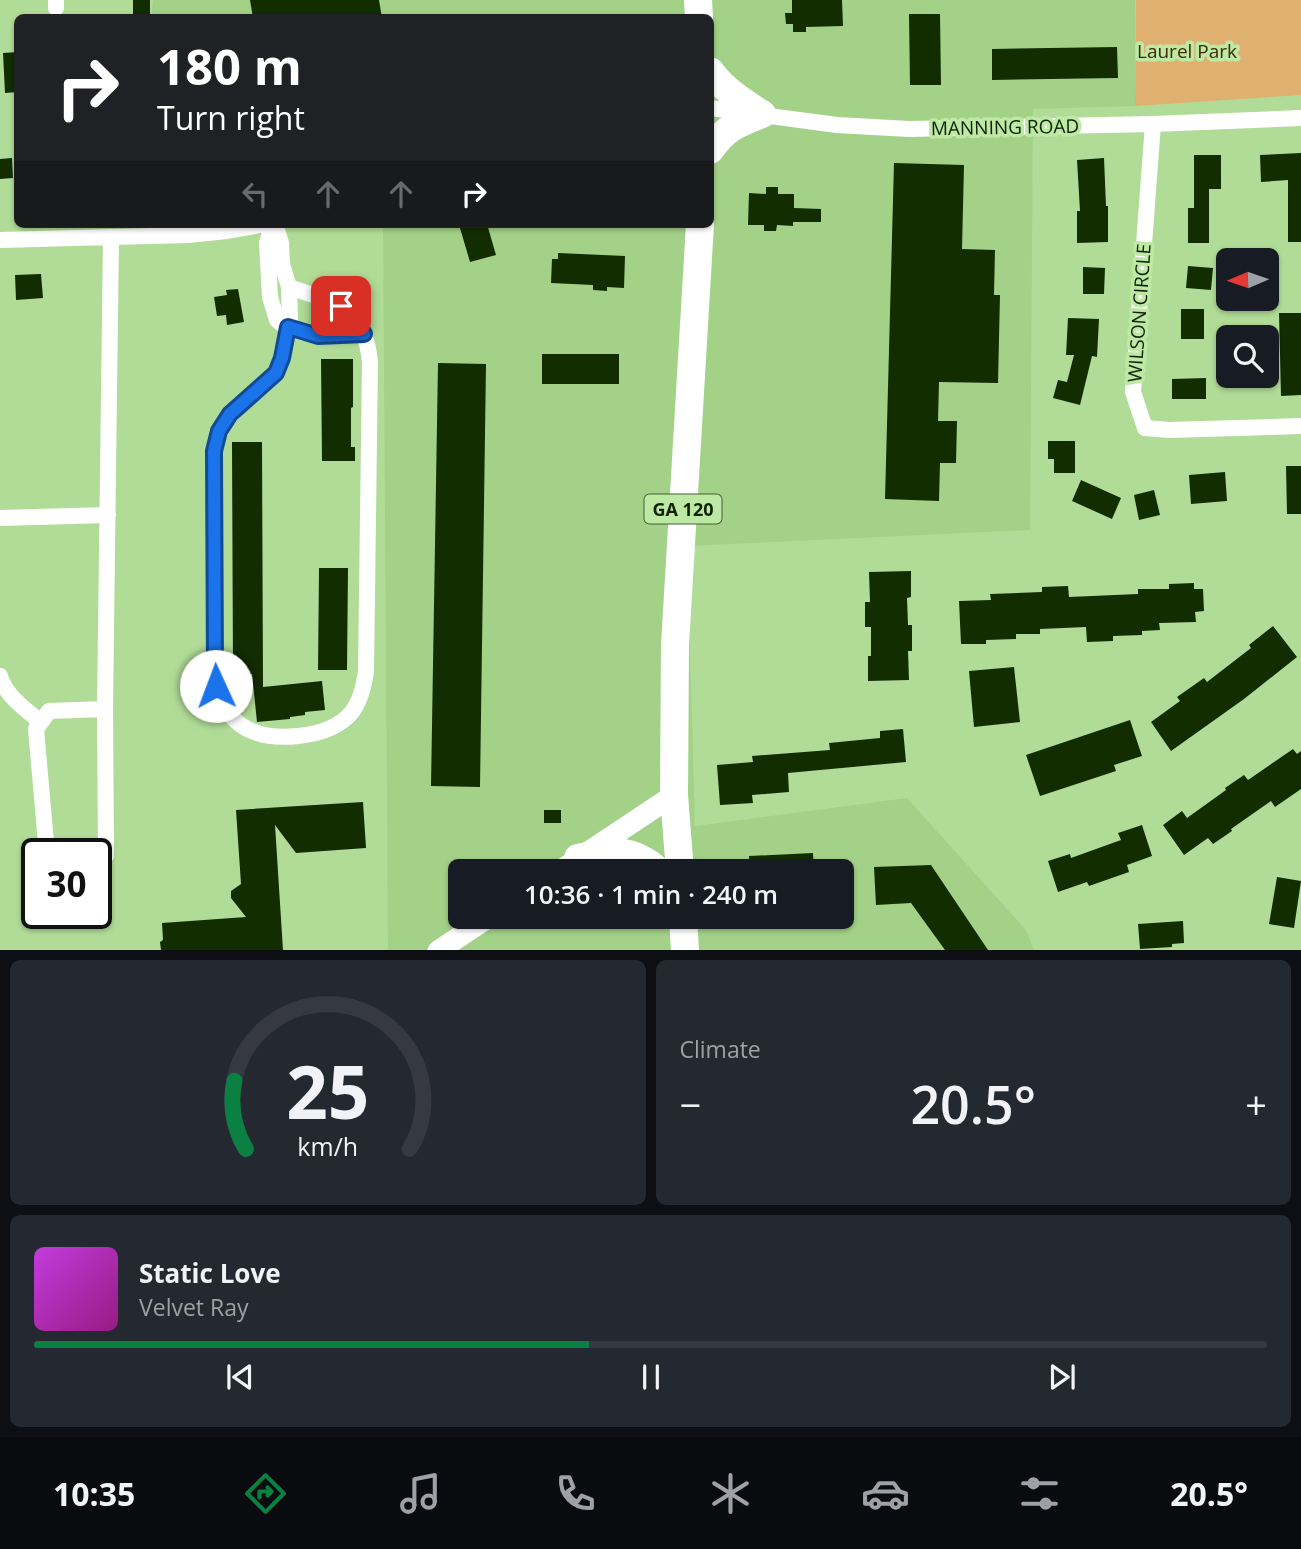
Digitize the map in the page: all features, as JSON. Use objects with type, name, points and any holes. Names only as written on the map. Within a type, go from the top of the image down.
[{"type":"highway","points":[[714,76],[729,92],[762,114]]},
{"type":"highway","points":[[714,145],[735,124],[762,114]]},
{"type":"highway","name":"GA 120","points":[[679,859],[674,795],[675,623],[700,228]]},
{"type":"highway","points":[[588,859],[614,851],[642,859]]},
{"type":"highway","points":[[684,929],[685,950]]},
{"type":"street","name":"MANNING ROAD","points":[[714,108],[909,130],[1301,118]]},
{"type":"street","name":"WILSON CIRCLE","points":[[1153,124],[1133,393],[1145,428],[1301,426]]},
{"type":"street","points":[[0,240],[188,235],[246,228]]},
{"type":"street","points":[[273,228],[267,243],[270,297],[280,324],[318,336],[364,334]]},
{"type":"street","points":[[275,228],[289,287],[290,320],[282,358],[276,373],[230,414],[219,431],[214,451],[216,686],[225,707],[242,726],[252,732],[272,737],[319,732],[346,718],[358,702],[366,671],[368,349],[356,320],[341,306],[289,287]]},
{"type":"street","points":[[106,838],[111,237]]},
{"type":"street","points":[[0,518],[107,515]]},
{"type":"street","points":[[0,676],[16,701],[41,722]]},
{"type":"street","points":[[46,838],[36,729],[49,711],[105,709]]},
{"type":"street","points":[[577,859],[674,795]]},
{"type":"street","points":[[438,950],[470,929]]},
{"type":"shaded area","points":[[153,0],[1135,0],[1135,106],[1033,109],[1030,530],[687,546],[695,826],[907,798],[1026,930],[1034,950],[388,950],[383,228],[714,228],[714,14],[151,14]]},
{"type":"green space","name":"Laurel Park","points":[[1136,0],[1301,0],[1301,95],[1135,106]]},
{"type":"building","points":[[133,0],[150,0],[150,14],[133,14]]},
{"type":"building","points":[[250,0],[379,0],[381,14],[252,14]]},
{"type":"building","points":[[792,0],[842,0],[843,26],[806,27],[806,32],[793,32],[793,24],[786,24],[785,13],[792,13]]},
{"type":"building","points":[[909,14],[940,14],[941,85],[910,85]]},
{"type":"building","points":[[1117,47],[1118,78],[992,80],[992,49]]},
{"type":"building","points":[[14,52],[14,92],[5,93],[3,53]]},
{"type":"building","points":[[1301,153],[1301,242],[1288,242],[1288,180],[1261,182],[1260,155]]},
{"type":"building","points":[[1194,155],[1221,155],[1221,189],[1209,189],[1209,243],[1188,243],[1188,208],[1194,208]]},
{"type":"building","points":[[12,158],[13,178],[0,179],[0,159]]},
{"type":"building","points":[[1104,158],[1108,242],[1077,243],[1077,211],[1080,211],[1077,160]]},
{"type":"building","points":[[894,163],[964,165],[962,249],[995,250],[994,295],[1000,295],[998,383],[939,382],[938,421],[957,421],[956,463],[940,463],[939,501],[885,499]]},
{"type":"building","points":[[766,187],[778,187],[778,194],[794,194],[794,208],[821,209],[821,222],[777,225],[776,231],[764,231],[764,225],[748,225],[749,193],[766,194]]},
{"type":"building","points":[[460,228],[488,228],[496,255],[470,262]]},
{"type":"building","points":[[558,253],[625,256],[624,288],[607,287],[607,291],[593,290],[593,285],[551,283],[552,259],[558,259]]},
{"type":"building","points":[[1188,266],[1213,268],[1211,290],[1186,288]]},
{"type":"building","points":[[1083,267],[1105,268],[1104,294],[1083,294]]},
{"type":"building","points":[[41,274],[43,298],[16,300],[15,275]]},
{"type":"building","points":[[238,289],[244,322],[227,325],[226,315],[217,316],[214,297],[227,295],[226,290]]},
{"type":"building","points":[[1181,309],[1204,309],[1204,339],[1181,339]]},
{"type":"building","points":[[1279,313],[1301,313],[1301,395],[1281,396]]},
{"type":"building","points":[[1068,318],[1099,319],[1097,357],[1092,356],[1080,405],[1053,398],[1058,380],[1067,382],[1074,355],[1066,355]]},
{"type":"building","points":[[542,354],[619,354],[619,384],[542,384]]},
{"type":"building","points":[[321,359],[353,359],[351,447],[355,447],[355,461],[322,461]]},
{"type":"building","points":[[438,363],[486,364],[480,787],[431,786]]},
{"type":"building","points":[[1206,378],[1206,399],[1172,399],[1172,379]]},
{"type":"building","points":[[1048,441],[1075,441],[1075,473],[1054,473],[1054,459],[1048,459]]},
{"type":"building","points":[[232,442],[262,442],[263,687],[322,681],[325,710],[305,712],[305,715],[290,719],[257,722],[252,674],[233,674]]},
{"type":"building","points":[[1286,466],[1301,466],[1301,514],[1287,514]]},
{"type":"building","points":[[1225,472],[1227,501],[1191,504],[1189,475]]},
{"type":"building","points":[[1081,480],[1121,498],[1112,519],[1072,501]]},
{"type":"building","points":[[1154,490],[1160,515],[1139,520],[1134,495]]},
{"type":"building","points":[[319,568],[348,568],[347,670],[318,670]]},
{"type":"building","points":[[911,571],[911,597],[907,598],[908,625],[912,625],[912,651],[908,651],[909,680],[868,681],[871,627],[865,627],[865,602],[870,602],[869,572]]},
{"type":"building","points":[[1194,583],[1194,589],[1203,589],[1204,611],[1195,612],[1196,622],[1159,623],[1160,630],[1142,631],[1142,635],[1113,636],[1113,641],[1087,642],[1086,627],[1040,629],[1040,634],[1016,634],[1016,639],[986,640],[986,644],[961,644],[959,601],[991,600],[990,594],[1042,592],[1042,587],[1068,586],[1069,597],[1138,594],[1138,589],[1169,589],[1169,584]]},
{"type":"building","points":[[1273,626],[1297,657],[1171,751],[1151,722],[1180,701],[1177,697],[1204,678],[1207,682],[1251,648],[1249,645]]},
{"type":"building","points":[[1014,667],[1020,722],[974,727],[969,671]]},
{"type":"building","points":[[1130,720],[1142,756],[1114,765],[1116,771],[1040,796],[1026,755]]},
{"type":"building","points":[[903,729],[906,762],[788,773],[789,792],[752,795],[753,803],[720,805],[717,765],[753,762],[752,756],[830,750],[829,743],[880,738],[880,731]]},
{"type":"building","points":[[1293,749],[1297,754],[1301,751],[1301,789],[1275,807],[1271,801],[1213,844],[1208,838],[1184,855],[1163,825],[1182,811],[1187,818],[1244,775],[1248,780]]},
{"type":"building","points":[[363,802],[366,848],[296,853],[275,825],[283,950],[161,950],[162,923],[246,917],[231,898],[231,891],[241,884],[236,810]]},
{"type":"building","points":[[544,810],[561,810],[561,823],[544,823]]},
{"type":"building","points":[[1142,825],[1152,856],[1127,865],[1129,872],[1089,886],[1087,882],[1058,892],[1048,861],[1070,854],[1071,858],[1121,840],[1118,833]]},
{"type":"building","points":[[813,853],[813,859],[749,859],[749,856]]},
{"type":"building","points":[[931,865],[988,950],[945,950],[911,903],[876,905],[874,867]]},
{"type":"building","points":[[1277,877],[1301,881],[1294,928],[1269,924]]},
{"type":"building","points":[[1183,921],[1184,943],[1172,944],[1172,947],[1140,949],[1138,924]]},
{"type":"route","points":[[216,686],[214,451],[219,431],[230,414],[276,373],[288,327],[318,336],[364,334],[356,320],[341,306]]}]
